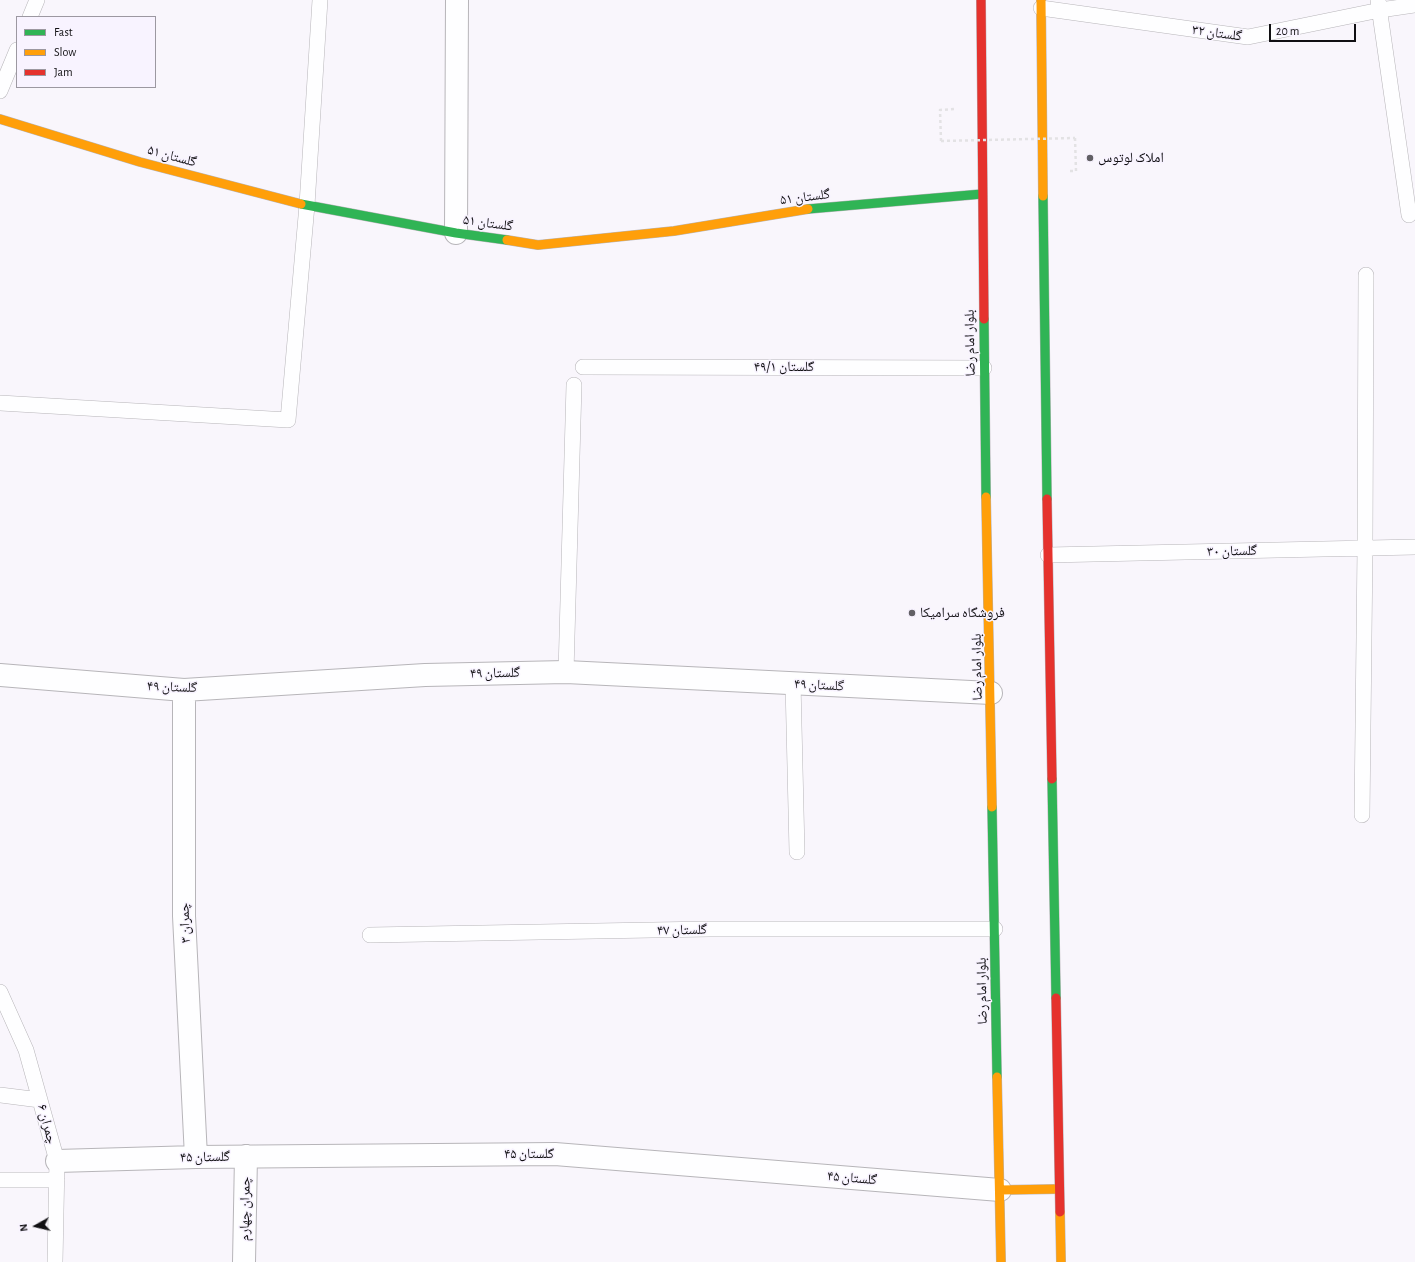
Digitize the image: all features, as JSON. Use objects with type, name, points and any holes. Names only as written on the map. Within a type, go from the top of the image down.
[{"type":"main road","name":"بلوار امام رضا","points":[[981,0],[984,368],[1001,1262]]},
{"type":"main road","points":[[1041,4],[1048,555],[1061,1262]]},
{"type":"main road","name":"گلستان ۵۱","points":[[0,119],[140,162],[307,205],[456,233],[538,245],[674,231],[808,209],[982,194]]},
{"type":"main road","points":[[1000,1190],[1059,1189]]},
{"type":"street","points":[[456,233],[457,0]]},
{"type":"street","name":"گلستان ۴۹","points":[[0,675],[184,690],[425,675],[566,672],[991,693]]},
{"type":"street","name":"چمران ۳","points":[[184,690],[184,916],[196,1157]]},
{"type":"street","name":"گلستان ۴۵","points":[[57,1170],[196,1157],[555,1154],[1000,1190]]},
{"type":"street","name":"چمران چهارم","points":[[244,1262],[246,1156]]},
{"type":"lane","points":[[30,16],[37,0]]},
{"type":"lane","points":[[0,403],[288,420],[307,205],[320,0]]},
{"type":"lane","name":"گلستان ۳۲","points":[[1041,4],[1248,37],[1379,5],[1415,5]]},
{"type":"lane","points":[[1379,5],[1408,215]]},
{"type":"lane","points":[[0,91],[16,52]]},
{"type":"lane","points":[[1362,815],[1366,275]]},
{"type":"lane","name":"گلستان ۴۹/۱","points":[[583,366],[984,368]]},
{"type":"lane","points":[[566,672],[574,385]]},
{"type":"lane","name":"گلستان ۳۰","points":[[1048,555],[1415,547]]},
{"type":"lane","points":[[793,683],[797,852]]},
{"type":"lane","name":"گلستان ۴۷","points":[[370,934],[709,929],[995,929]]},
{"type":"lane","name":"چمران ۶","points":[[0,992],[26,1050],[57,1170],[55,1262]]},
{"type":"lane","points":[[0,1095],[40,1100]]},
{"type":"lane","points":[[0,1180],[57,1170]]},
{"type":"path","points":[[940,110],[941,141],[1075,138],[1076,171]]},
{"type":"traffic: fast","points":[[808,209],[982,194]]},
{"type":"traffic: fast","points":[[1043,196],[1047,499]]},
{"type":"traffic: fast","points":[[301,204],[456,233],[507,240]]},
{"type":"traffic: fast","points":[[984,319],[986,497]]},
{"type":"traffic: fast","points":[[1052,779],[1056,998]]},
{"type":"traffic: fast","points":[[992,807],[997,1077]]},
{"type":"traffic: slow","points":[[1041,0],[1043,196]]},
{"type":"traffic: slow","points":[[0,119],[140,162],[301,204]]},
{"type":"traffic: slow","points":[[507,240],[538,245],[674,231],[808,209]]},
{"type":"traffic: slow","points":[[986,497],[992,807]]},
{"type":"traffic: slow","points":[[997,1077],[1001,1262]]},
{"type":"traffic: slow","points":[[1000,1190],[1059,1189]]},
{"type":"traffic: slow","points":[[1060,1212],[1061,1262]]},
{"type":"traffic: jam","points":[[981,0],[984,319]]},
{"type":"traffic: jam","points":[[1047,499],[1052,779]]},
{"type":"traffic: jam","points":[[1056,998],[1060,1212]]},
{"type":"place","name":"املاک لوتوس","points":[[1090,158]]},
{"type":"place","name":"فروشگاه سراميكا","points":[[912,613]]}]
